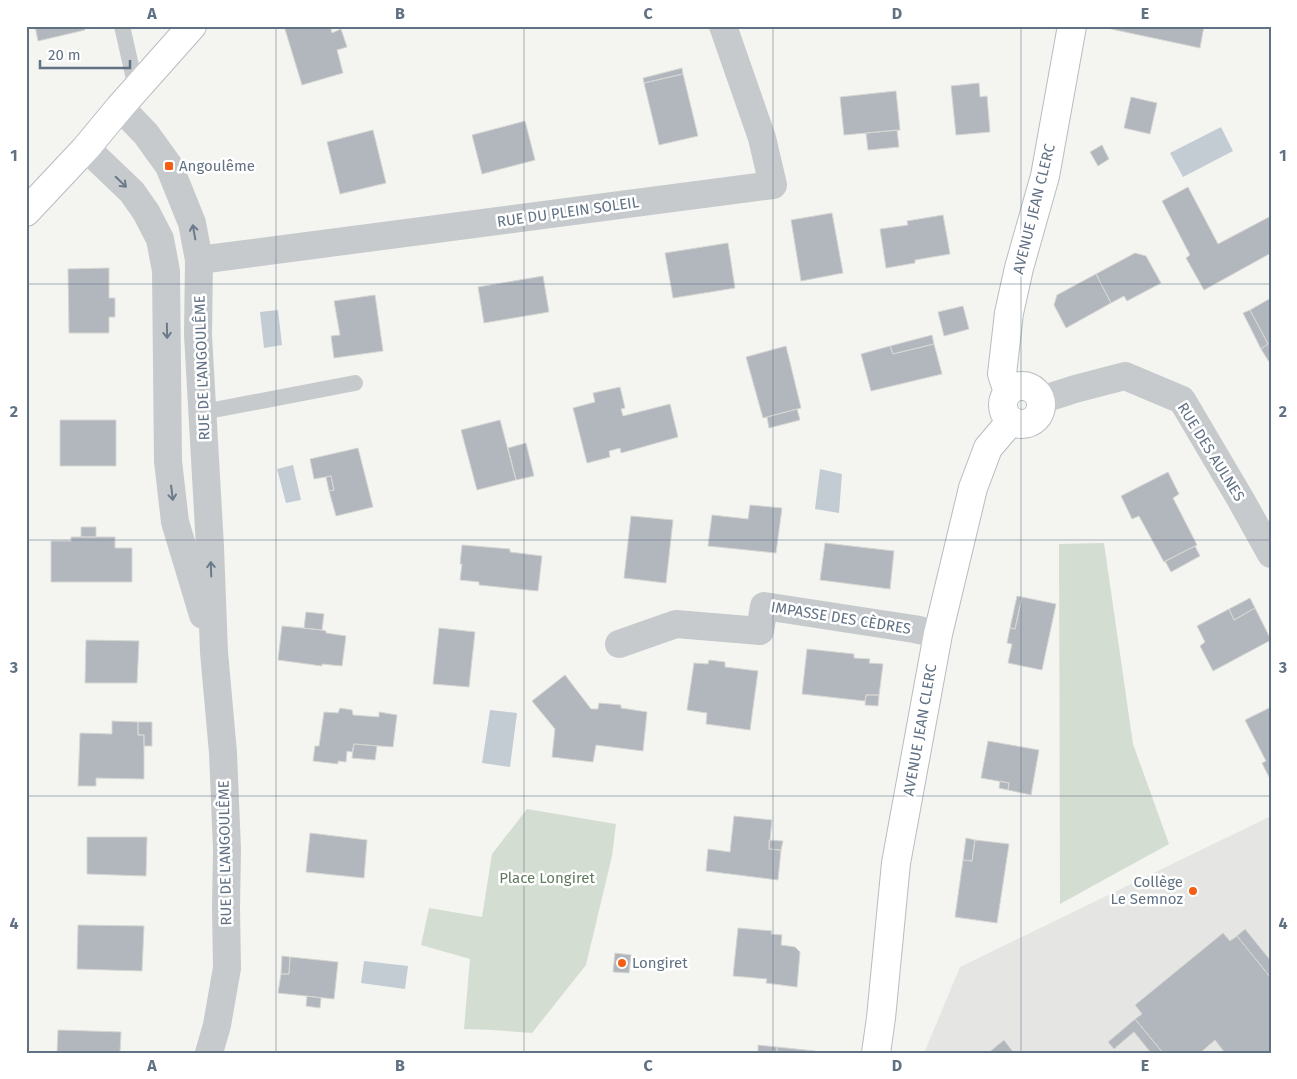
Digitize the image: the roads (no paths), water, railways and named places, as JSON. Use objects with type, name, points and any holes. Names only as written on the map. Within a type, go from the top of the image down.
[{"type":"street","points":[[26,212],[86,148],[192,26]]},
{"type":"street","name":"RUE DU PLEIN SOLEIL","points":[[199,260],[773,185],[762,138],[723,26]]},
{"type":"street","name":"AVENUE JEAN CLERC","points":[[876,1053],[896,863],[938,634],[973,488],[988,448],[1011,421],[1004,412],[1003,402],[1008,392],[1002,374],[1008,313],[1044,176],[1072,26]]},
{"type":"street","name":"RUE DE L'ANGOULÊME","points":[[128,98],[146,134],[169,166],[192,223],[199,260],[198,335],[214,652],[223,753],[227,850],[227,968],[217,1025],[209,1053]]},
{"type":"street","name":"RUE DE L'ANGOULÊME","points":[[86,148],[132,192],[146,212],[160,239],[166,271],[168,461],[175,522],[214,652]]},
{"type":"street","name":"RUE DES AULNES","points":[[1042,400],[1125,376],[1182,400],[1271,554]]},
{"type":"street","points":[[1008,392],[1020,386],[1034,389],[1042,400],[1042,410],[1037,418],[1029,424],[1020,425],[1011,421]]},
{"type":"street","name":"IMPASSE DES CÈDRES","points":[[619,644],[676,624],[760,631],[764,606],[938,634]]},
{"type":"lane","points":[[122,26],[128,98]]},
{"type":"lane","points":[[203,412],[356,383]]},
{"type":"place","name":"Angoulême","points":[[169,166]]},
{"type":"place","name":"Collège Le Semnoz","points":[[1193,891]]},
{"type":"place","name":"Longiret","points":[[622,963]]},
{"type":"park label","name":"Place Longiret","points":[[547,878]]}]
